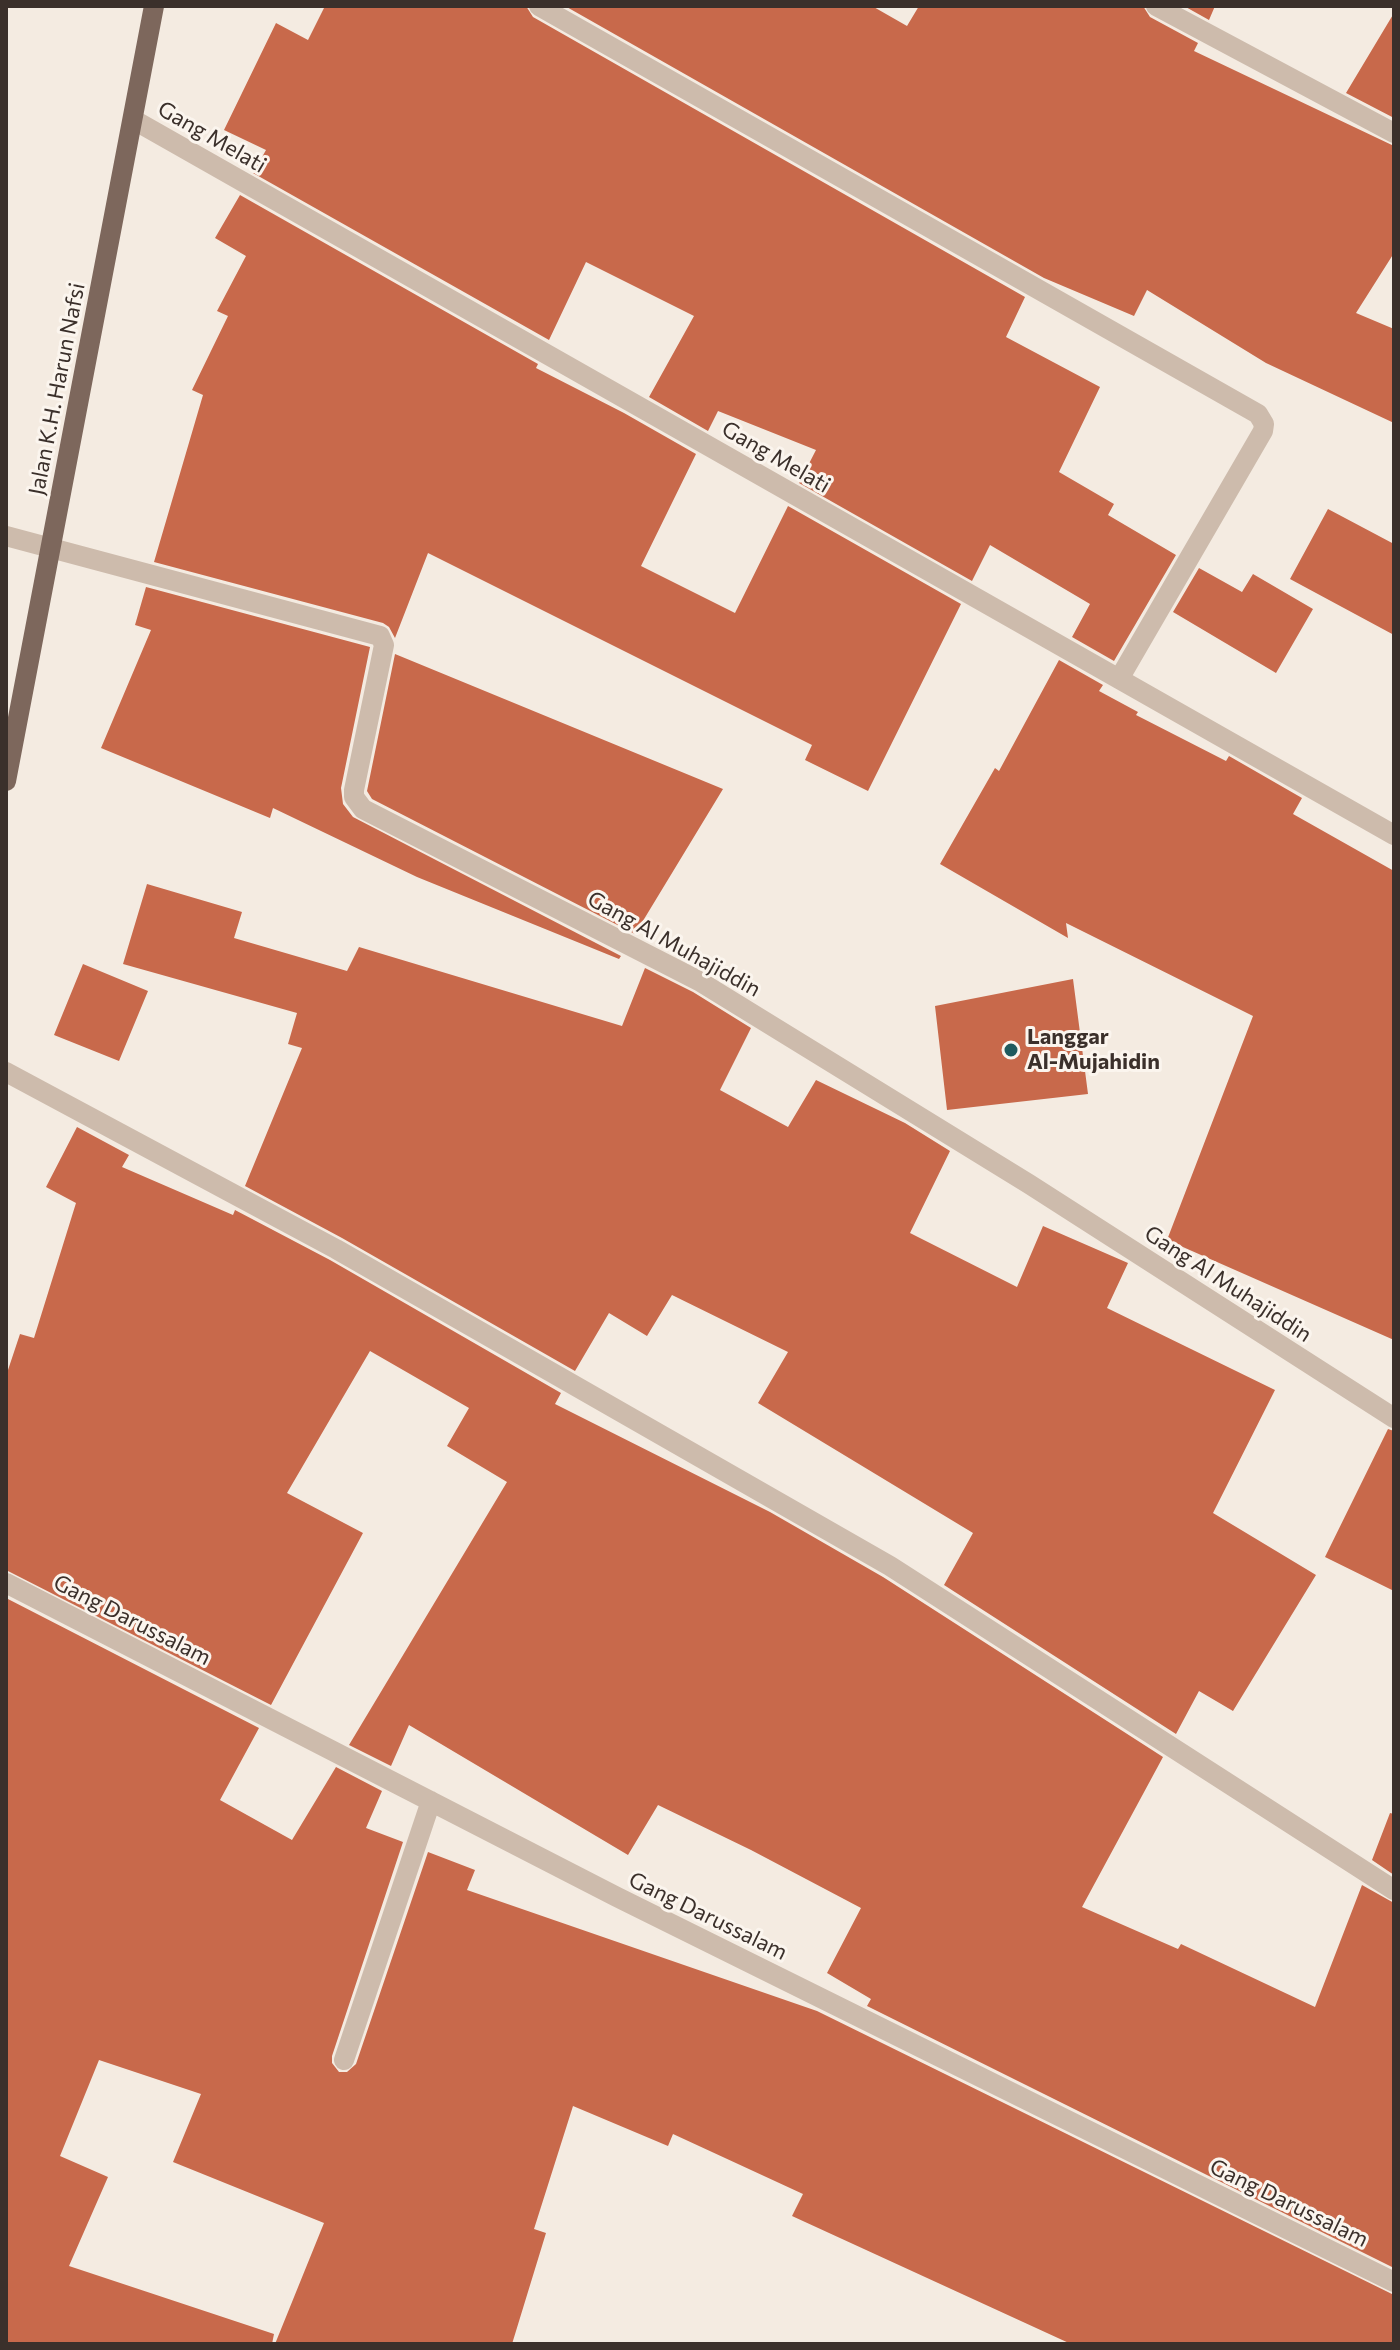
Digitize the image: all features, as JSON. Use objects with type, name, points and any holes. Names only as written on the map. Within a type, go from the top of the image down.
[{"type":"main road","name":"Jalan K.H. Harun Nafsi","points":[[7,768],[154,6]]},
{"type":"street","points":[[539,6],[1258,414],[1264,424],[1263,431],[1119,679]]},
{"type":"street","points":[[1156,6],[1394,133]]},
{"type":"street","name":"Gang Melati","points":[[134,120],[1394,835]]},
{"type":"street","points":[[6,536],[51,548]]},
{"type":"street","name":"Gang Al Muhajiddin","points":[[51,548],[380,636],[384,645],[354,790],[354,797],[363,809],[699,981],[1016,1176],[1394,1418]]},
{"type":"street","points":[[6,1072],[336,1249],[890,1566],[1394,1890]]},
{"type":"street","name":"Gang Darussalam","points":[[6,1583],[631,1904],[1394,2282]]},
{"type":"street","points":[[344,2060],[431,1801]]},
{"type":"building","points":[[325,6],[526,6],[533,17],[1025,297],[1006,337],[1100,387],[1059,472],[1114,504],[1108,515],[1176,555],[1114,661],[1072,637],[1090,604],[990,545],[972,581],[799,483],[816,450],[718,411],[708,431],[649,397],[694,316],[586,262],[549,340],[253,173],[266,150],[224,130],[276,23],[308,40]]},
{"type":"building","points":[[565,6],[872,6],[907,26],[919,6],[1143,6],[1150,17],[1198,43],[1194,51],[1394,146],[1394,253],[1356,313],[1394,329],[1394,423],[1266,363],[1147,290],[1134,316],[1044,278]]},
{"type":"building","points":[[1184,6],[1215,6],[1209,20]]},
{"type":"building","points":[[1394,13],[1394,118],[1346,93]]},
{"type":"building","points":[[240,195],[538,364],[536,368],[696,454],[641,566],[735,613],[788,506],[961,604],[868,791],[805,760],[812,745],[428,553],[395,638],[383,623],[154,562],[203,395],[192,390],[228,316],[217,311],[246,256],[215,238]]},
{"type":"building","points":[[1328,509],[1394,544],[1394,635],[1290,579]]},
{"type":"building","points":[[1199,568],[1242,592],[1253,574],[1313,609],[1276,673],[1173,612]]},
{"type":"building","points":[[146,587],[370,647],[341,788],[343,804],[353,817],[621,956],[619,959],[417,877],[273,808],[270,818],[101,748],[151,630],[135,625]]},
{"type":"building","points":[[395,654],[723,789],[635,934],[372,799],[367,791]]},
{"type":"building","points":[[1059,660],[1103,685],[1099,691],[1138,712],[1136,715],[1226,761],[1229,756],[1302,798],[1293,814],[1394,871],[1394,1340],[1167,1240],[1253,1016],[1066,923],[1068,938],[940,864],[995,768],[999,771]]},
{"type":"building","points":[[147,884],[242,912],[234,938],[347,971],[359,947],[622,1026],[645,968],[693,992],[751,1028],[720,1090],[788,1127],[816,1080],[905,1123],[950,1151],[910,1233],[1017,1287],[1043,1226],[1128,1263],[1107,1308],[1275,1390],[1213,1513],[1316,1575],[1233,1711],[1199,1691],[1176,1734],[944,1585],[973,1533],[758,1403],[788,1352],[672,1295],[647,1336],[609,1313],[575,1371],[245,1186],[302,1048],[288,1044],[297,1013],[123,964]]},
{"type":"building","points":[[83,964],[148,991],[119,1061],[54,1035]]},
{"type":"building","name":"Langgar Al-Mujahidin","points":[[1073,979],[1088,1094],[947,1110],[935,1006]]},
{"type":"building","points":[[77,1127],[129,1155],[122,1167],[233,1215],[235,1210],[330,1260],[561,1393],[555,1404],[770,1512],[883,1577],[1163,1757],[1082,1907],[1178,1949],[1181,1944],[1315,2007],[1362,1885],[1394,1903],[1394,2268],[867,2006],[871,1999],[827,1973],[861,1908],[751,1850],[658,1805],[628,1855],[409,1725],[391,1766],[349,1745],[507,1482],[447,1446],[469,1408],[370,1351],[287,1493],[363,1533],[271,1705],[6,1570],[6,1376],[20,1334],[34,1338],[76,1203],[46,1187]]},
{"type":"building","points":[[1388,1429],[1394,1431],[1394,1591],[1325,1557]]},
{"type":"building","points":[[6,1598],[259,1728],[220,1800],[292,1840],[336,1767],[382,1791],[366,1828],[403,1842],[332,2056],[332,2063],[339,2072],[347,2072],[356,2064],[428,1852],[475,1870],[467,1890],[817,2011],[1394,2295],[1394,2344],[1071,2344],[792,2216],[803,2194],[673,2134],[668,2146],[573,2106],[534,2229],[546,2233],[512,2344],[275,2344],[324,2223],[173,2162],[201,2094],[99,2060],[60,2156],[108,2177],[69,2266],[274,2334],[272,2344],[6,2344]]},
{"type":"building","points":[[1390,1813],[1394,1814],[1394,1875],[1372,1860]]},
{"type":"place","name":"Langgar Al-Mujahidin","points":[[1011,1050]]}]
